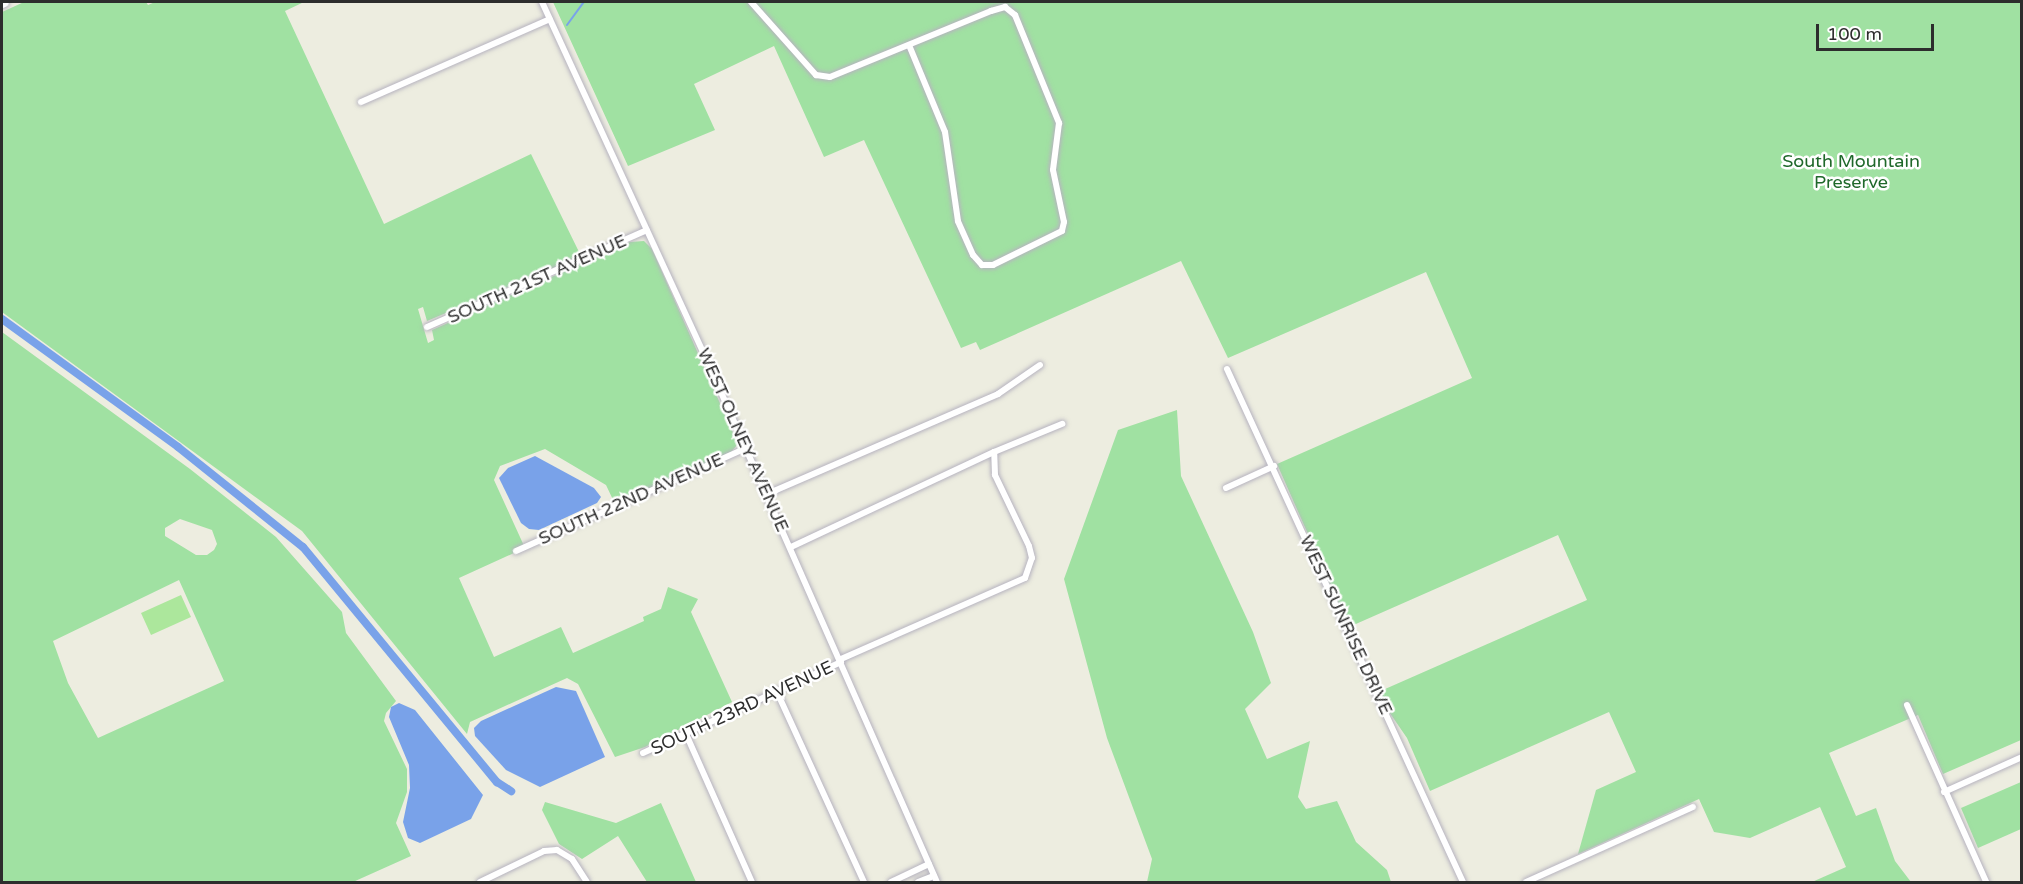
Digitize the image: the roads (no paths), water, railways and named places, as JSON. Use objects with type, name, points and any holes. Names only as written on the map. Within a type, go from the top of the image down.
[{"type":"street","name":"WEST OLNEY AVENUE","points":[[542,2],[791,547],[935,879]]},
{"type":"street","points":[[751,2],[816,75],[842,74],[909,45],[1005,7],[1015,15],[1059,123],[1053,170],[1062,231],[993,265],[982,265],[973,255],[958,221],[945,132],[909,45]]},
{"type":"street","points":[[361,102],[550,19]]},
{"type":"street","name":"SOUTH 21ST AVENUE","points":[[427,327],[647,230]]},
{"type":"street","points":[[767,494],[998,394],[1040,365]]},
{"type":"street","name":"WEST SUNRISE DRIVE","points":[[1227,369],[1274,466],[1463,882]]},
{"type":"street","points":[[791,547],[1062,424]]},
{"type":"street","name":"SOUTH 22ND AVENUE","points":[[516,551],[746,448]]},
{"type":"street","name":"SOUTH 23RD AVENUE","points":[[643,753],[1025,578],[1032,558],[1029,546],[995,475],[994,453]]},
{"type":"street","points":[[1226,488],[1274,466]]},
{"type":"street","points":[[777,692],[864,882]]},
{"type":"street","points":[[1907,705],[1986,882]]},
{"type":"street","points":[[686,734],[752,882]]},
{"type":"street","points":[[1944,792],[2022,757]]},
{"type":"street","points":[[1526,882],[1693,807]]},
{"type":"street","points":[[480,882],[544,851],[557,850],[572,859],[586,882]]},
{"type":"street","points":[[894,882],[929,864]]},
{"type":"street","points":[[918,882],[935,879]]},
{"type":"water","points":[[535,456],[594,488],[601,497],[597,503],[539,530],[529,529],[521,523],[499,478],[508,468]]},
{"type":"water","points":[[556,687],[576,691],[605,757],[540,787],[506,770],[475,736],[474,728],[481,721]]},
{"type":"water","points":[[399,703],[415,710],[483,795],[471,819],[420,843],[408,838],[403,822],[410,788],[409,765],[389,717],[391,707]]},
{"type":"waterway","points":[[567,25],[584,2]]},
{"type":"waterway","points":[[2,319],[178,447],[303,547],[497,782],[511,791]]},
{"type":"park label","name":"South Mountain Preserve","points":[[1851,172]]}]
